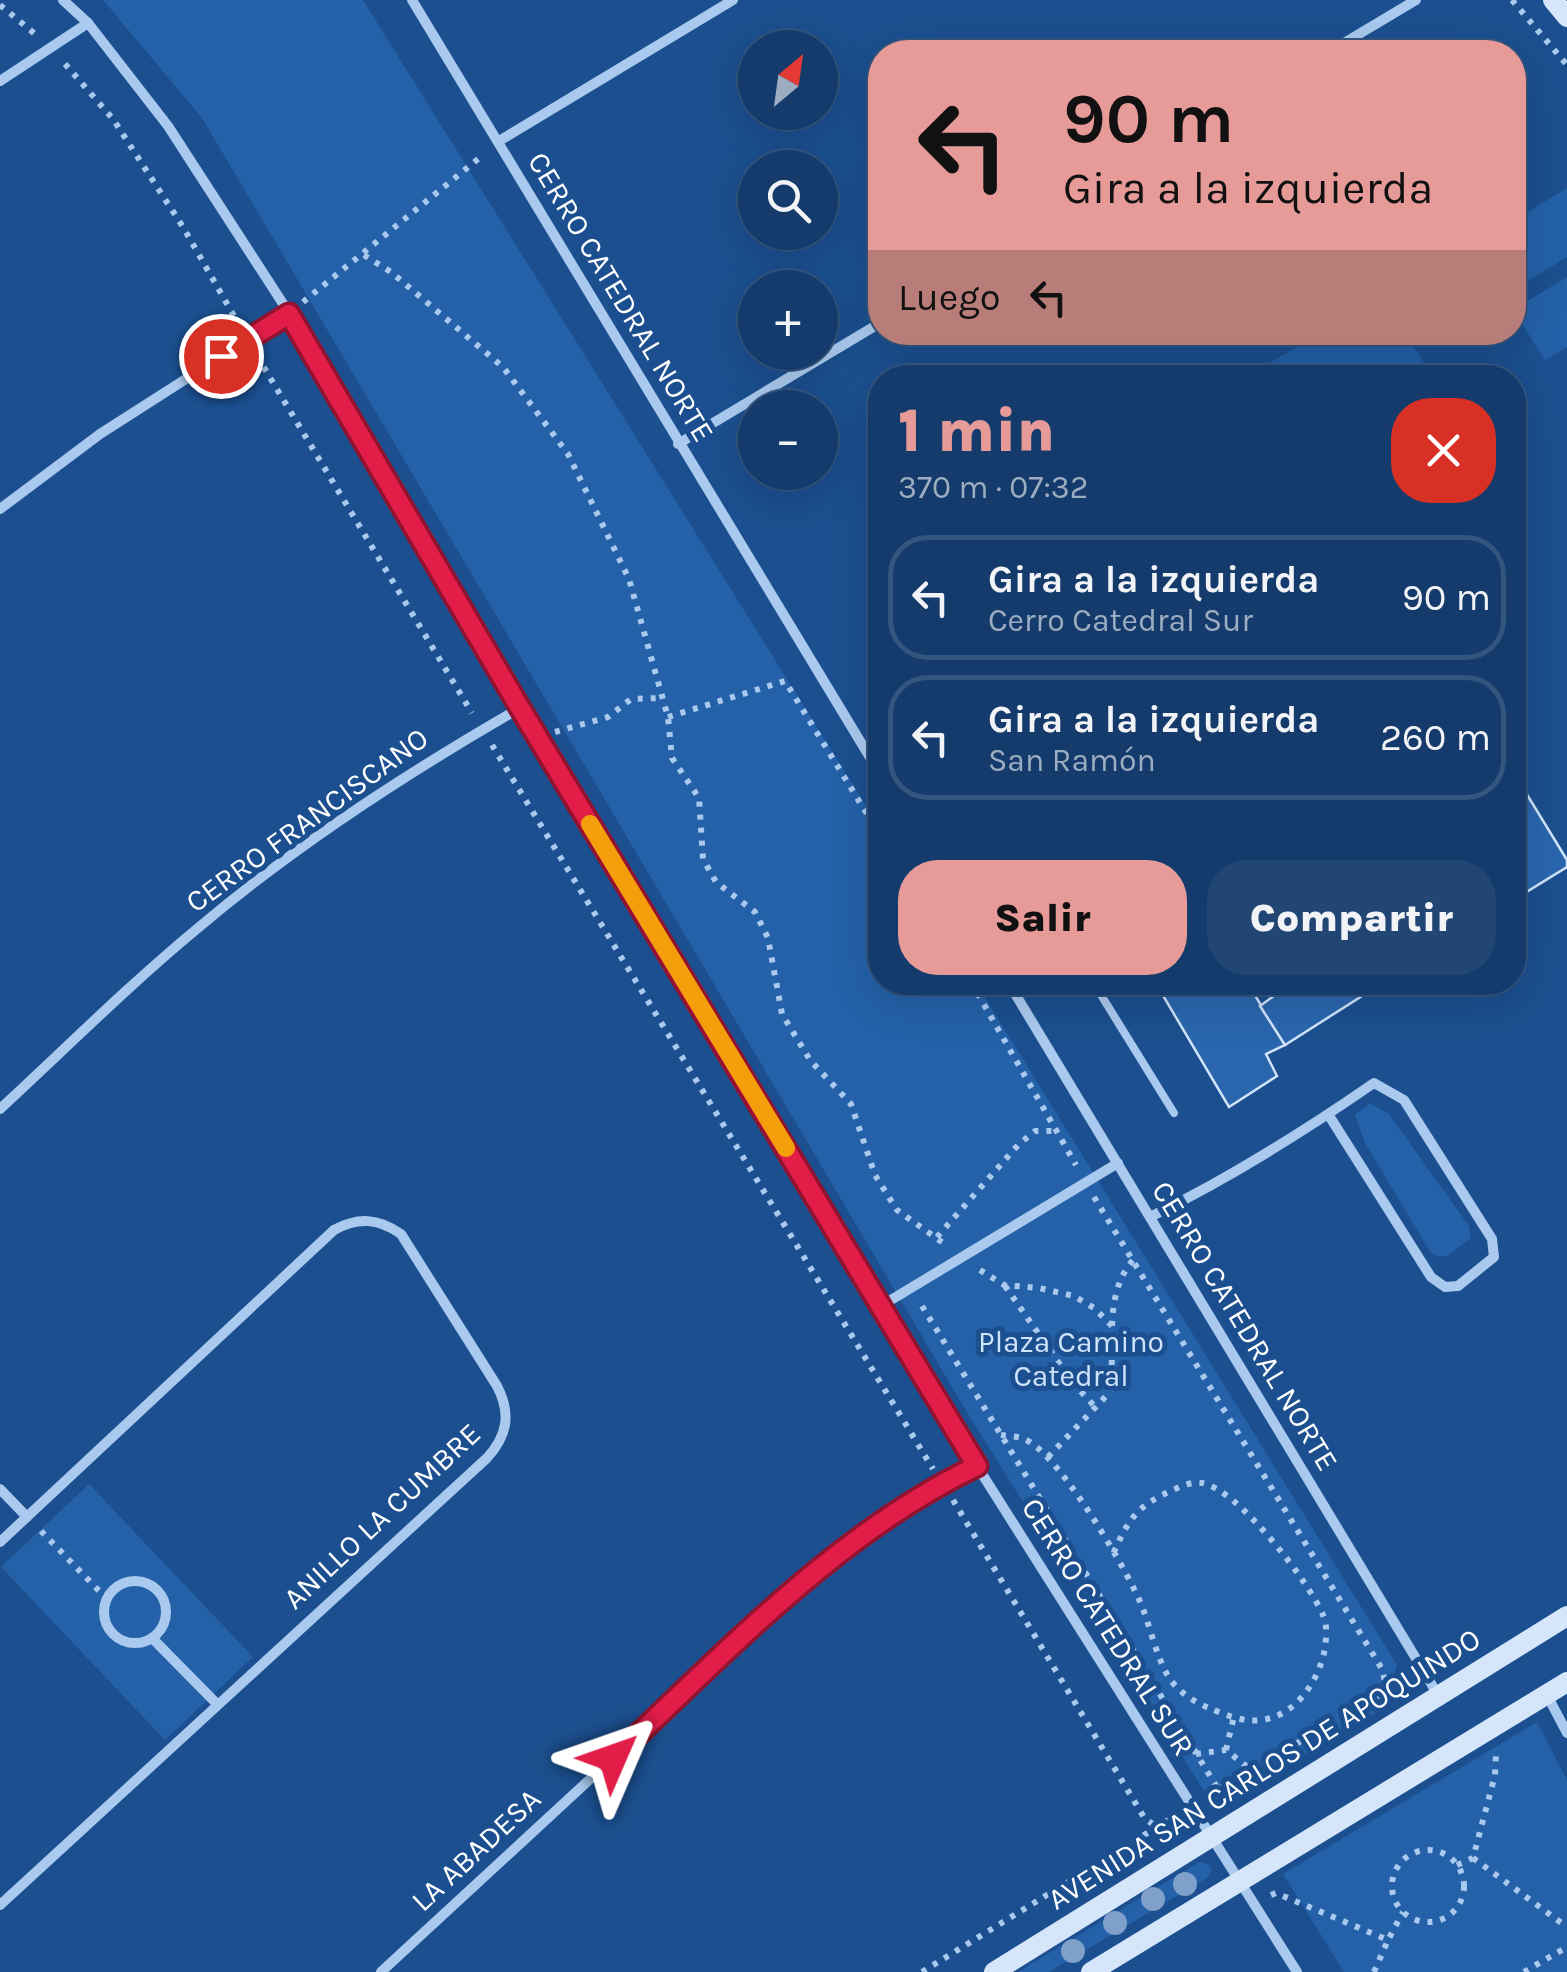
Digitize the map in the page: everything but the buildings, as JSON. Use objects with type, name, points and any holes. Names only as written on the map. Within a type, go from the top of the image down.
[{"type":"street","name":"CERRO CATEDRAL SUR","points":[[63,0],[88,23],[168,126],[289,314],[520,708],[977,1466],[1298,1972]]},
{"type":"street","name":"CERRO CATEDRAL NORTE","points":[[412,0],[868,754]]},
{"type":"street","points":[[499,141],[733,0]]},
{"type":"street","points":[[1349,40],[1416,0]]},
{"type":"street","points":[[1553,0],[1567,17]]},
{"type":"street","points":[[0,81],[88,23]]},
{"type":"street","points":[[0,509],[100,434],[289,314]]},
{"type":"street","points":[[678,444],[868,330]]},
{"type":"street","name":"CERRO FRANCISCANO","points":[[0,1110],[197,928],[237,897],[370,800],[520,708]]},
{"type":"street","name":"CERRO CATEDRAL NORTE","points":[[1016,995],[1438,1695]]},
{"type":"street","points":[[1150,1216],[1188,1199],[1374,1083],[1404,1100],[1492,1239],[1494,1258],[1458,1286],[1445,1287],[1431,1277],[1328,1114]]},
{"type":"street","points":[[881,1306],[1118,1163]]},
{"type":"street","name":"ANILLO LA CUMBRE","points":[[0,1542],[334,1230],[361,1220],[376,1221],[401,1234],[502,1396],[506,1410],[503,1436],[487,1458],[0,1905]]},
{"type":"street","name":"LA ABADESA","points":[[381,1972],[790,1595],[867,1531],[942,1482],[977,1466]]},
{"type":"street","points":[[0,1490],[27,1517]]},
{"type":"street","points":[[128,1580],[147,1582],[155,1587],[166,1606],[166,1617],[152,1638],[130,1643],[111,1633],[104,1614],[106,1598],[118,1584],[128,1580]]},
{"type":"street","name":"AVENIDA SAN CARLOS DE APOQUINDO","points":[[994,1972],[1567,1616]]},
{"type":"street","points":[[152,1638],[217,1704]]},
{"type":"street","points":[[1090,1972],[1567,1682]]},
{"type":"street","points":[[1546,1694],[1567,1733]]},
{"type":"lane","points":[[1100,995],[1174,1113]]},
{"type":"path","points":[[1512,0],[1567,66]]},
{"type":"path","points":[[0,5],[52,48],[113,119],[183,227],[482,730],[1145,1820],[1157,1826],[922,1972]]},
{"type":"path","points":[[289,314],[499,141]]},
{"type":"path","points":[[364,255],[391,272],[503,367],[568,454],[628,579],[668,717],[672,758],[700,798],[703,859],[716,882],[755,912],[768,938],[782,1014],[810,1060],[852,1104],[875,1176],[897,1210],[1004,1285],[1097,1409]]},
{"type":"path","points":[[668,717],[785,682],[868,816]]},
{"type":"path","points":[[538,737],[608,717],[631,699],[661,698]]},
{"type":"path","points":[[980,995],[1086,1182],[1382,1670],[1387,1690]]},
{"type":"path","points":[[938,1238],[1018,1145],[1035,1131],[1058,1130]]},
{"type":"path","points":[[1048,1457],[1110,1392],[1114,1297],[1122,1272],[1133,1260]]},
{"type":"path","points":[[1004,1285],[1074,1296],[1094,1308],[1113,1327]]},
{"type":"path","points":[[911,1288],[1218,1789]]},
{"type":"path","points":[[1001,1435],[1025,1439],[1048,1457],[1087,1510],[1113,1554],[1136,1591],[1169,1676],[1193,1702],[1234,1716],[1261,1720],[1296,1705],[1318,1677],[1326,1620],[1286,1554],[1226,1496],[1203,1483],[1182,1486],[1145,1502],[1124,1528],[1113,1554]]},
{"type":"path","points":[[27,1517],[106,1598]]},
{"type":"path","points":[[1192,1806],[1423,1671]]},
{"type":"path","points":[[1226,1750],[1234,1716]]},
{"type":"path","points":[[1473,1858],[1495,1774],[1499,1724]]},
{"type":"path","points":[[1196,1754],[1226,1750],[1251,1770]]},
{"type":"path","points":[[1426,1850],[1438,1852],[1457,1865],[1464,1888],[1456,1910],[1447,1917],[1424,1922],[1403,1912],[1392,1891],[1397,1868],[1404,1860],[1426,1850]]},
{"type":"path","points":[[1457,1865],[1473,1858]]},
{"type":"path","points":[[1473,1858],[1567,1927]]},
{"type":"path","points":[[1255,1904],[1276,1893],[1388,1940]]},
{"type":"path","points":[[1374,1972],[1403,1912]]},
{"type":"path","points":[[1524,1972],[1567,1947]]},
{"type":"green space","name":"Plaza Camino Catedral","points":[[103,0],[363,0],[868,809],[868,995],[983,995],[1397,1665],[1387,1706],[1214,1807],[968,1414],[202,118]]},
{"type":"green space","points":[[1567,188],[1567,257],[1526,282],[1526,213]]},
{"type":"green space","points":[[1567,277],[1567,347],[1545,360],[1526,330],[1526,302]]},
{"type":"green space","points":[[1300,345],[1413,345],[1425,365],[1266,365]]},
{"type":"green space","points":[[1370,1103],[1389,1114],[1469,1226],[1471,1238],[1447,1256],[1438,1257],[1429,1250],[1365,1143],[1355,1115]]},
{"type":"green space","points":[[89,1484],[253,1657],[165,1740],[1,1567]]},
{"type":"green space","points":[[1537,1722],[1567,1780],[1567,1972],[1344,1972],[1283,1874]]},
{"type":"green space","points":[[1199,1862],[1208,1864],[1212,1870],[1207,1878],[1049,1972],[1018,1972]]},
{"type":"slow traffic","points":[[590,824],[786,1148]]},
{"type":"route","points":[[221,356],[289,314],[520,708],[977,1466],[934,1486],[867,1531],[790,1595],[613,1758]]}]
